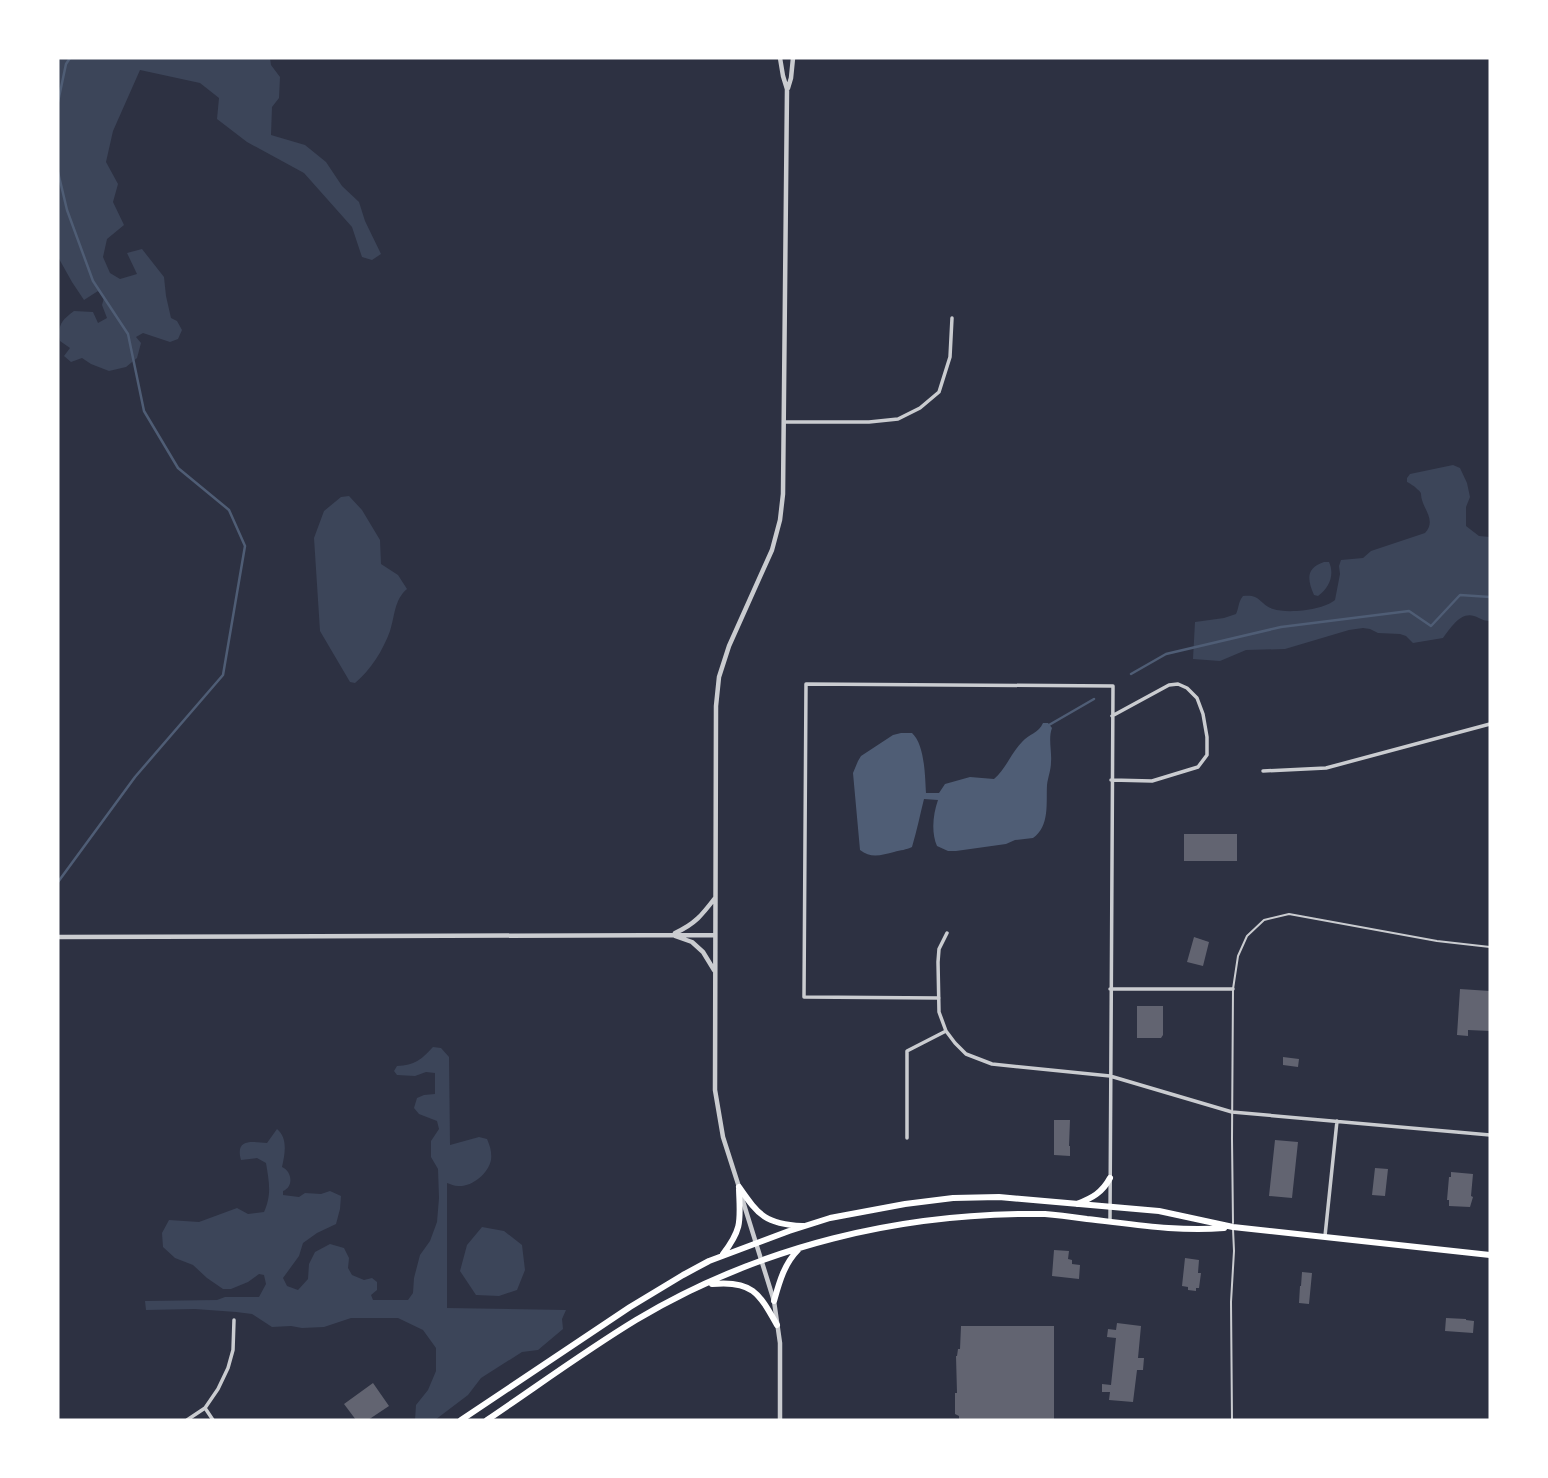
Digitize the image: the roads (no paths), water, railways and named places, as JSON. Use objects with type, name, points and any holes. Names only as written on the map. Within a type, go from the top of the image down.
[{"type":"main road","points":[[1075,1204],[1096,1195],[1110,1178]]},
{"type":"main road","points":[[739,1188],[752,1206],[774,1223],[806,1226]]},
{"type":"main road","points":[[721,1256],[738,1233],[739,1188]]},
{"type":"main road","points":[[461,1420],[682,1275],[721,1256],[757,1243],[830,1218],[863,1211],[953,1198],[999,1196],[1159,1211],[1233,1227],[1489,1254]]},
{"type":"main road","points":[[487,1420],[637,1320],[703,1285],[762,1259],[842,1236],[944,1217],[1046,1214],[1196,1230],[1233,1227]]},
{"type":"main road","points":[[774,1301],[785,1268],[799,1248]]},
{"type":"main road","points":[[703,1285],[725,1283],[751,1289],[761,1297],[777,1325]]},
{"type":"street","points":[[780,58],[787,89],[783,494],[774,544],[729,646],[719,677],[716,706],[715,897],[715,1090],[723,1137],[774,1301],[780,1343],[780,1420]]},
{"type":"street","points":[[787,89],[793,58]]},
{"type":"street","points":[[785,422],[869,422],[898,419],[920,408],[939,393],[950,358],[952,318]]},
{"type":"street","points":[[939,998],[804,997],[806,684],[1112,686],[1110,1221]]},
{"type":"street","points":[[1111,780],[1152,781],[1198,768],[1207,755],[1203,714],[1197,698],[1187,688],[1178,684],[1169,685],[1112,716]]},
{"type":"street","points":[[1263,771],[1326,768],[1490,724]]},
{"type":"street","points":[[671,935],[689,927],[715,897]]},
{"type":"street","points":[[947,933],[939,949],[939,1012],[946,1031],[966,1054],[992,1064],[1110,1076],[1232,1112],[1490,1135]]},
{"type":"street","points":[[671,935],[692,942],[703,952],[715,971]]},
{"type":"street","points":[[58,937],[715,935]]},
{"type":"street","points":[[1110,989],[1233,989]]},
{"type":"street","points":[[907,1138],[907,1051],[946,1031]]},
{"type":"street","points":[[1325,1236],[1337,1121]]},
{"type":"street","points":[[187,1420],[205,1408],[228,1368],[233,1350],[234,1320]]},
{"type":"street","points":[[205,1408],[213,1420]]},
{"type":"lane","points":[[1231,1420],[1234,1251],[1233,989],[1238,956],[1247,936],[1264,920],[1289,914],[1437,942],[1490,947]]},
{"type":"waterway","points":[[58,102],[66,64],[70,58]]},
{"type":"waterway","points":[[58,172],[67,210],[93,281],[128,334],[144,411],[178,468],[229,510],[245,546],[223,675],[135,777],[58,882]]},
{"type":"waterway","points":[[1131,674],[1166,654],[1281,627],[1409,611],[1431,626],[1460,595],[1490,597]]},
{"type":"waterway","points":[[1049,725],[1094,699]]}]
